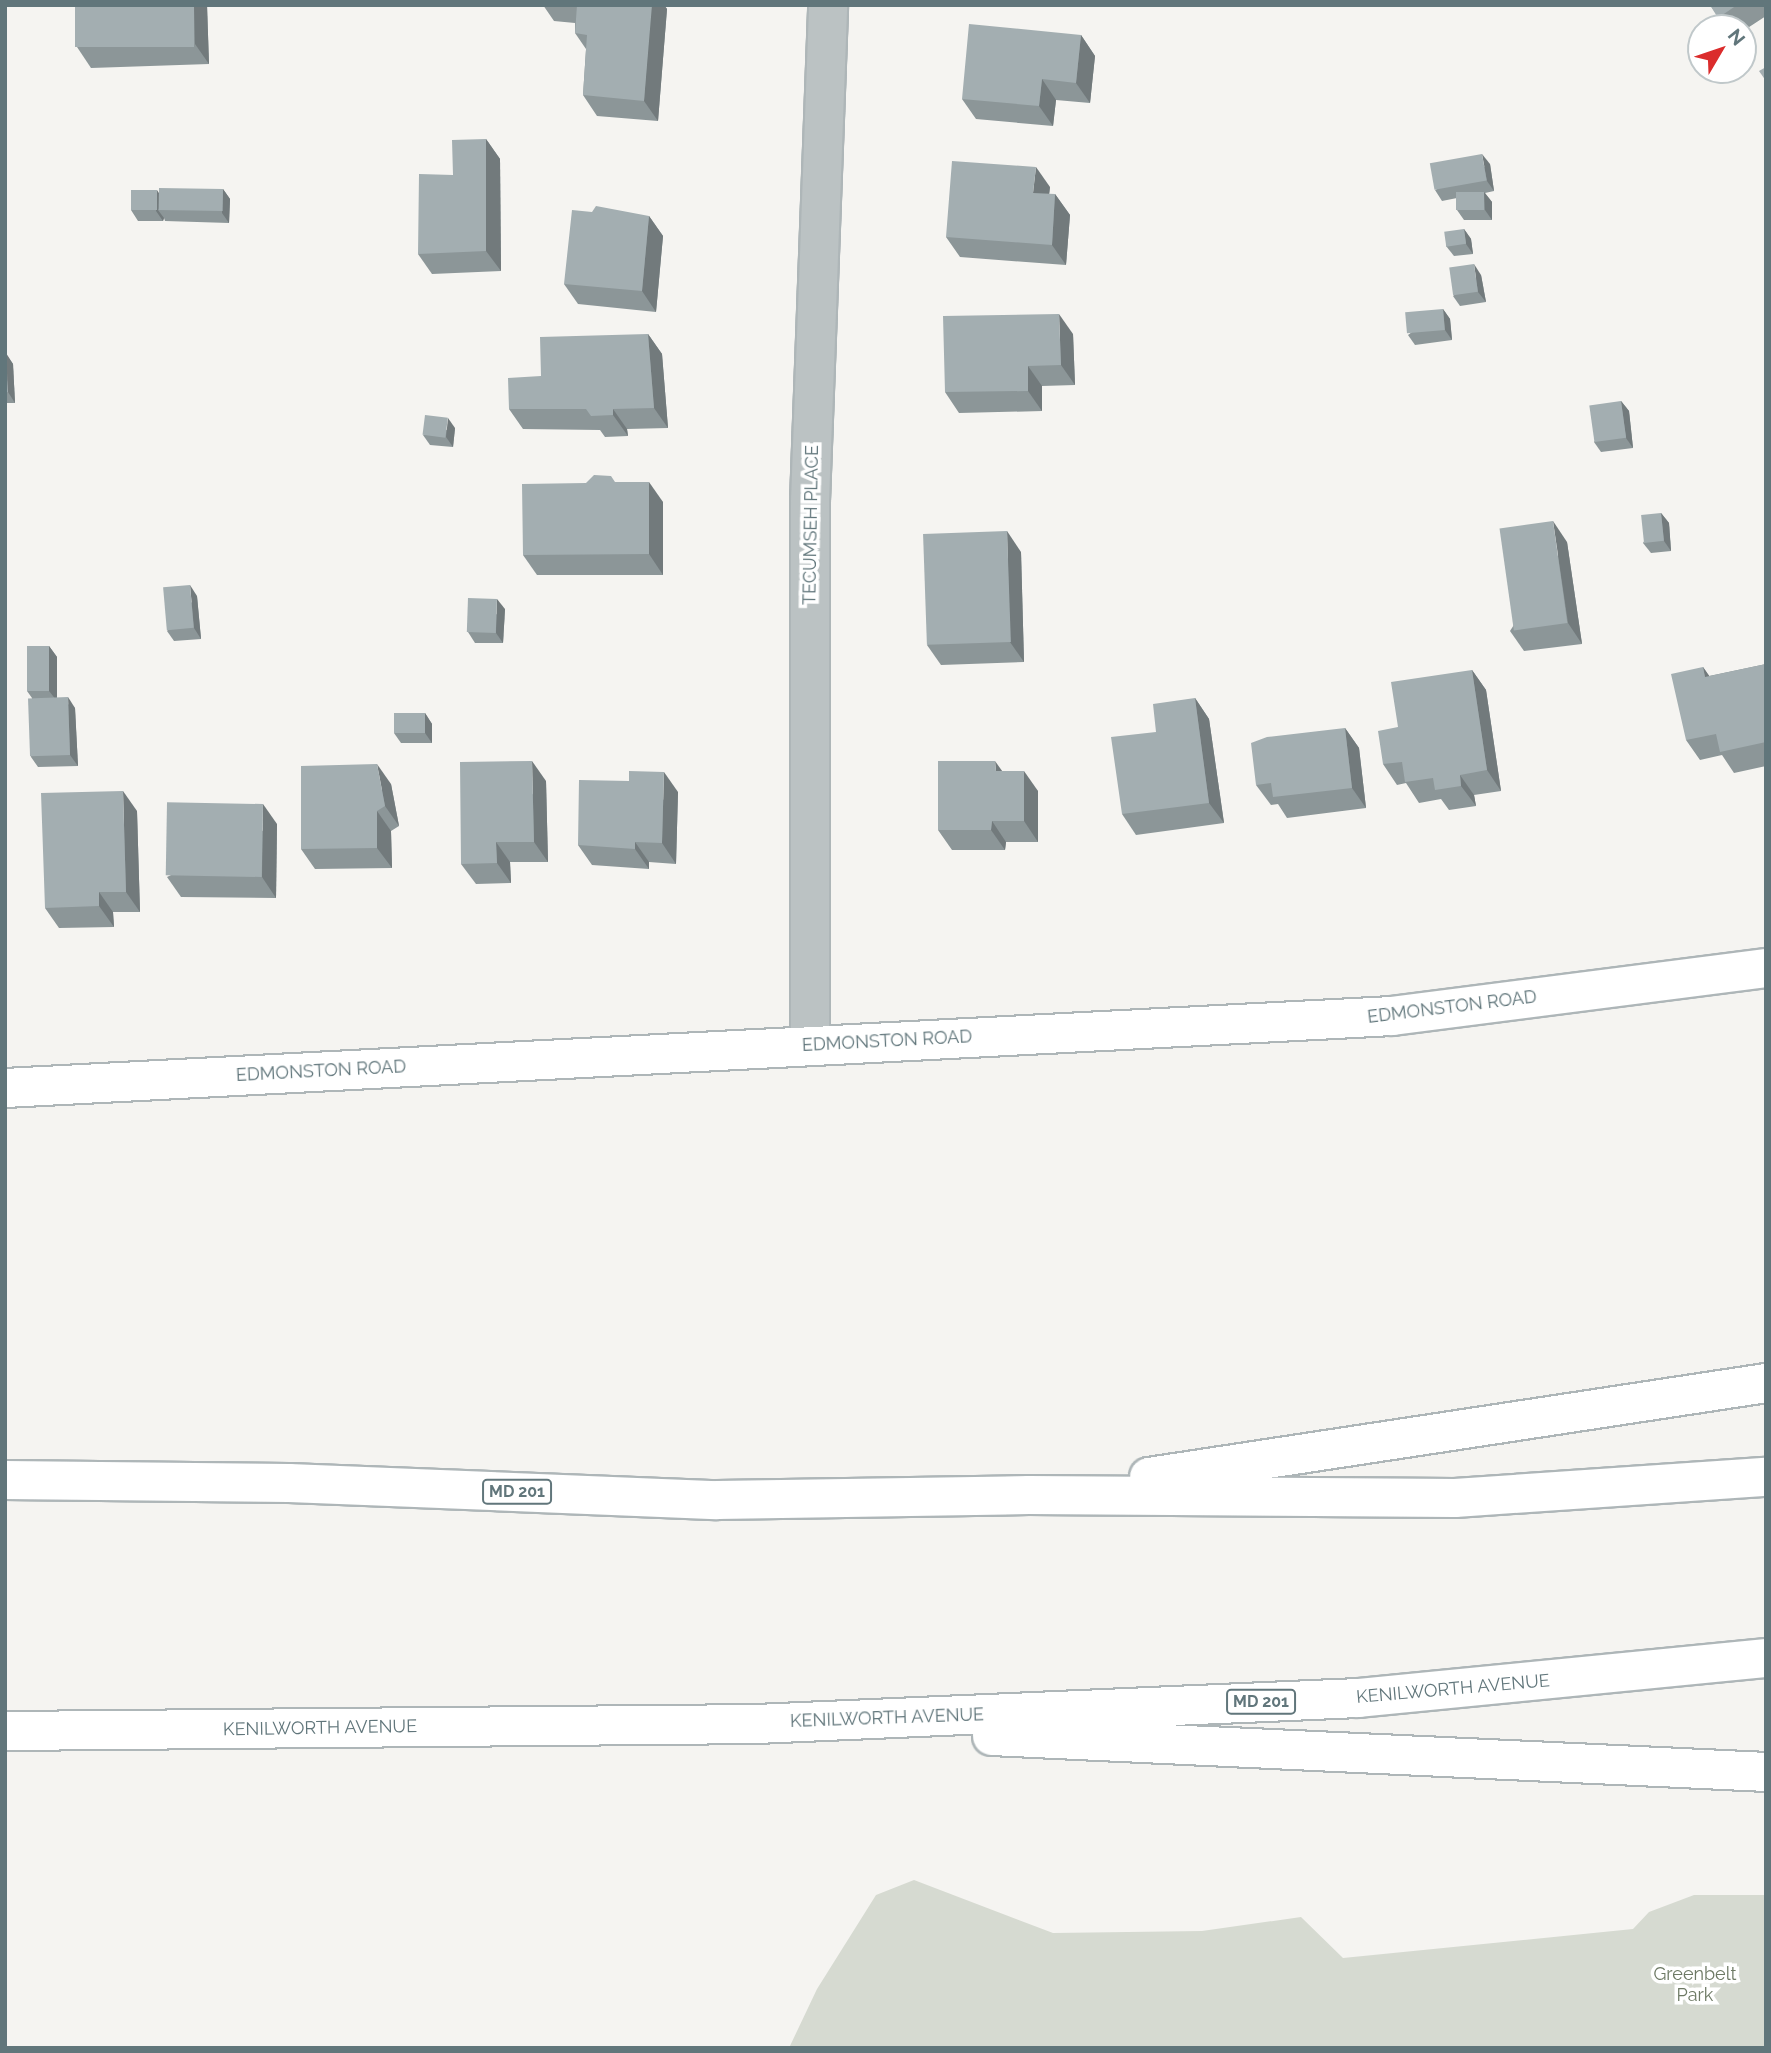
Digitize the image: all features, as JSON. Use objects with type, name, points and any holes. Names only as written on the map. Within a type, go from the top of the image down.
[{"type":"main road","name":"EDMONSTON ROAD","points":[[5,1088],[1392,1016],[1766,968]]},
{"type":"main road","points":[[1028,1495],[1766,1383]]},
{"type":"main road","name":"MD 201","points":[[5,1480],[289,1483],[717,1500],[1028,1495],[1455,1497],[1766,1477]]},
{"type":"main road","name":"KENILWORTH AVENUE","points":[[5,1731],[755,1724],[1358,1698],[1766,1658]]},
{"type":"main road","points":[[755,1724],[1766,1772]]},
{"type":"street","name":"TECUMSEH PLACE","points":[[810,1045],[810,501],[828,5]]},
{"type":"green space","name":"Greenbelt Park","points":[[914,1880],[1053,1933],[1202,1931],[1301,1917],[1343,1958],[1633,1929],[1649,1912],[1694,1895],[1766,1895],[1766,2048],[789,2048],[817,1989],[876,1895]]},
{"type":"building","points":[[75,5],[194,5],[194,47],[75,47]]},
{"type":"building","points":[[577,5],[652,5],[644,101],[583,95],[587,35],[575,33]]},
{"type":"building","points":[[1710,5],[1737,5],[1724,14],[1716,14]]},
{"type":"building","points":[[969,24],[1081,35],[1076,83],[1042,79],[1039,106],[962,99]]},
{"type":"building","points":[[1766,67],[1766,81],[1759,71]]},
{"type":"building","points":[[486,139],[486,251],[418,254],[419,174],[453,175],[452,140]]},
{"type":"building","points":[[1482,154],[1487,181],[1434,190],[1430,163]]},
{"type":"building","points":[[952,161],[1036,167],[1033,193],[1055,194],[1052,245],[946,237]]},
{"type":"building","points":[[159,188],[223,189],[223,211],[159,210]]},
{"type":"building","points":[[131,190],[157,190],[157,210],[131,210]]},
{"type":"building","points":[[1456,192],[1484,192],[1484,210],[1456,210]]},
{"type":"building","points":[[596,206],[649,216],[642,291],[564,284],[572,210],[592,212]]},
{"type":"building","points":[[1464,229],[1466,244],[1446,247],[1444,232]]},
{"type":"building","points":[[1474,264],[1478,292],[1453,295],[1449,267]]},
{"type":"building","points":[[1443,309],[1445,330],[1407,333],[1405,312]]},
{"type":"building","points":[[1059,314],[1061,365],[1028,366],[1028,391],[945,392],[943,316]]},
{"type":"building","points":[[648,334],[654,408],[613,409],[613,415],[591,416],[586,409],[509,409],[508,378],[541,376],[540,337]]},
{"type":"building","points":[[5,353],[8,392],[5,393]]},
{"type":"building","points":[[1621,401],[1626,438],[1594,442],[1589,405]]},
{"type":"building","points":[[425,415],[448,418],[445,438],[423,435]]},
{"type":"building","points":[[594,475],[611,476],[615,482],[649,482],[649,554],[523,555],[522,484],[586,483]]},
{"type":"building","points":[[1661,513],[1664,541],[1644,543],[1641,515]]},
{"type":"building","points":[[1553,521],[1567,623],[1514,631],[1500,529]]},
{"type":"building","points":[[1007,531],[1011,642],[927,645],[923,534]]},
{"type":"building","points":[[190,585],[194,628],[167,630],[163,587]]},
{"type":"building","points":[[468,598],[497,599],[496,633],[467,632]]},
{"type":"building","points":[[27,646],[49,646],[49,691],[27,691]]},
{"type":"building","points":[[1766,664],[1766,742],[1720,752],[1716,734],[1686,740],[1671,674],[1703,667],[1705,677]]},
{"type":"building","points":[[1472,670],[1487,770],[1460,775],[1461,786],[1435,790],[1433,778],[1405,782],[1402,762],[1383,764],[1378,731],[1398,727],[1391,682]]},
{"type":"building","points":[[68,697],[70,755],[30,756],[28,698]]},
{"type":"building","points":[[1195,698],[1209,803],[1122,814],[1111,737],[1156,732],[1153,704]]},
{"type":"building","points":[[394,713],[425,713],[425,733],[394,733]]},
{"type":"building","points":[[1345,728],[1352,788],[1273,797],[1271,783],[1256,785],[1251,743],[1267,737]]},
{"type":"building","points":[[532,761],[534,842],[496,842],[497,863],[461,864],[460,762]]},
{"type":"building","points":[[938,761],[995,761],[996,771],[1024,771],[1024,821],[992,821],[991,830],[938,830]]},
{"type":"building","points":[[377,764],[385,806],[377,811],[377,848],[301,849],[301,766]]},
{"type":"building","points":[[629,771],[664,772],[662,843],[635,842],[635,849],[578,845],[579,780],[629,781]]},
{"type":"building","points":[[123,791],[126,892],[99,892],[99,906],[45,908],[41,793]]},
{"type":"building","points":[[167,802],[263,804],[262,877],[166,875]]}]
